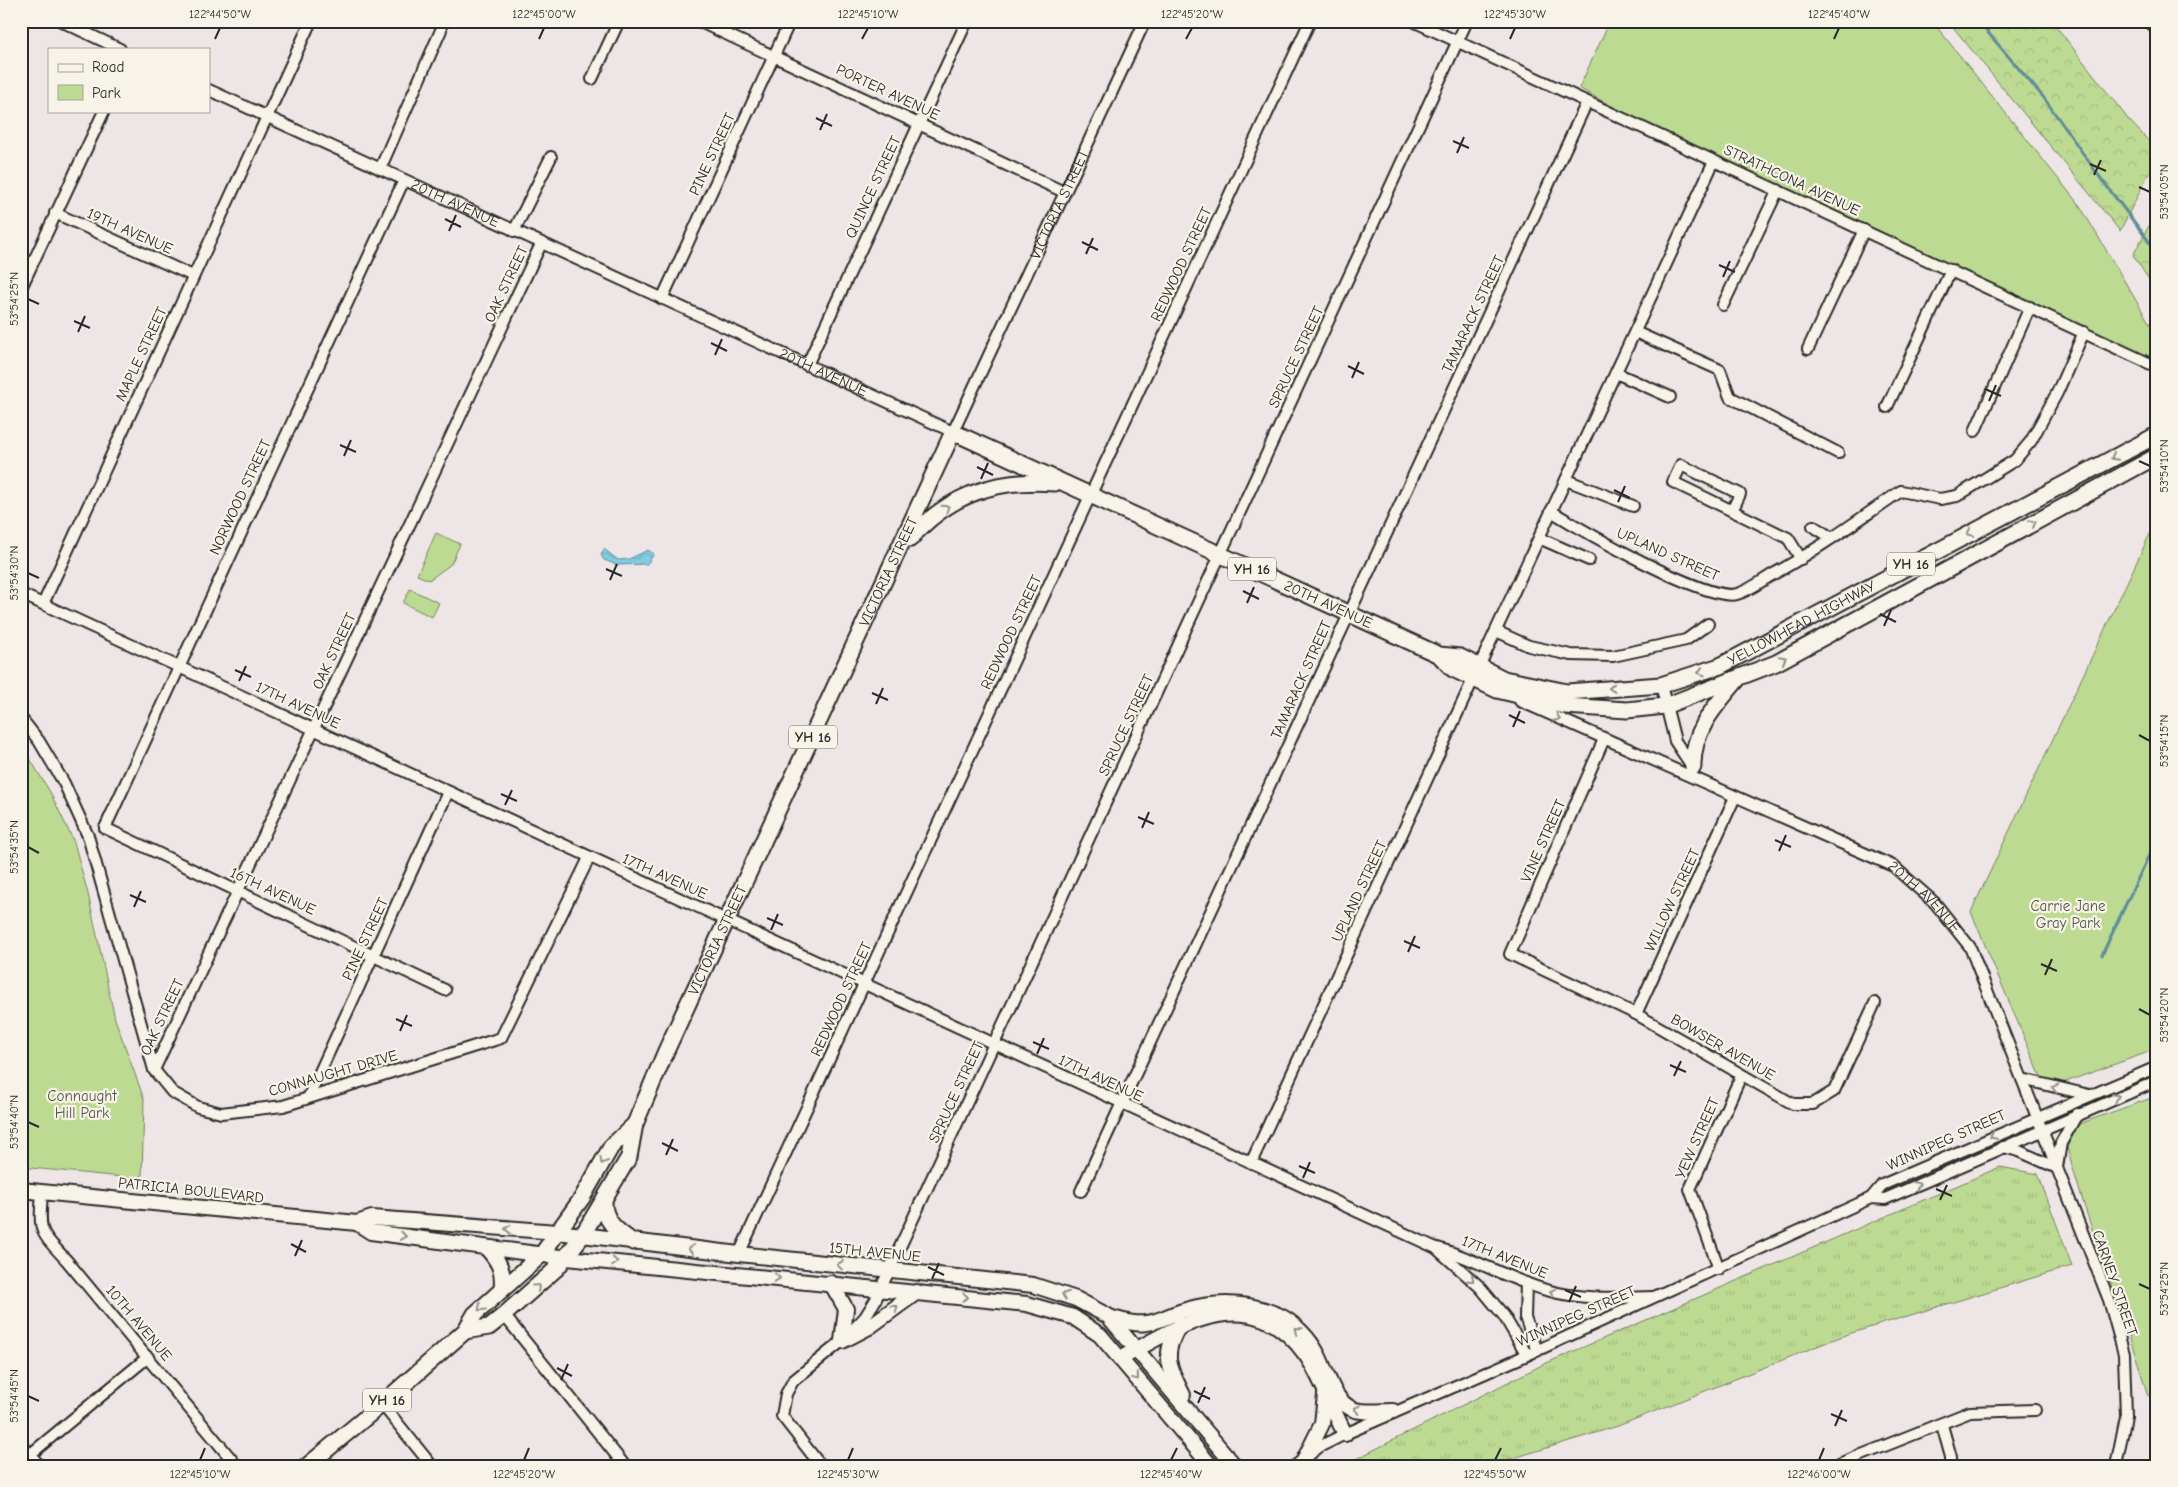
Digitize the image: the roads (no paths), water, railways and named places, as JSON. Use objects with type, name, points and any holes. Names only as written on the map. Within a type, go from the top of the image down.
[{"type":"highway","name":"20TH AVENUE","points":[[953,432],[1439,655],[1453,669],[1476,672],[1497,690]]},
{"type":"highway","name":"VICTORIA STREET","points":[[465,1331],[489,1327],[536,1288],[567,1258],[630,1157],[634,1124],[953,432]]},
{"type":"highway","name":"YELLOWHEAD HIGHWAY","points":[[1476,672],[1567,692],[1661,685],[1720,666],[2157,435]]},
{"type":"highway","name":"YELLOWHEAD HIGHWAY","points":[[1497,690],[1565,706],[1627,710],[1665,706],[1776,663],[2157,456]]},
{"type":"highway","points":[[898,553],[924,523],[964,496],[996,485],[1027,480],[1065,484]]},
{"type":"highway","points":[[1693,767],[1693,752],[1708,714],[1738,679]]},
{"type":"highway","name":"VICTORIA STREET","points":[[307,1466],[382,1404],[465,1331],[475,1314],[542,1254],[582,1198],[611,1147],[634,1124]]},
{"type":"highway","points":[[604,1200],[603,1212],[609,1222],[633,1242]]},
{"type":"highway","points":[[487,1248],[498,1261],[504,1276],[502,1289]]},
{"type":"main road","name":"PATRICIA BOULEVARD","points":[[21,1190],[357,1223],[372,1218],[557,1232]]},
{"type":"main road","name":"PATRICIA BOULEVARD","points":[[357,1223],[371,1232],[542,1254]]},
{"type":"main road","name":"15TH AVENUE","points":[[557,1232],[739,1254],[1033,1285],[1076,1299],[1108,1316],[1236,1466]]},
{"type":"main road","points":[[542,1254],[1028,1304],[1074,1317],[1100,1335],[1211,1466]]},
{"type":"main road","points":[[831,1283],[846,1309],[842,1341]]},
{"type":"main road","points":[[842,1341],[869,1327],[916,1292]]},
{"type":"main road","points":[[1108,1316],[1127,1322],[1145,1324],[1186,1309],[1221,1303],[1254,1306],[1281,1316],[1304,1334],[1317,1353],[1332,1386],[1342,1402],[1356,1410],[1393,1411]]},
{"type":"main road","points":[[1120,1359],[1181,1325],[1221,1313],[1253,1316],[1276,1326],[1296,1342],[1307,1357],[1345,1434]]},
{"type":"main road","points":[[1181,1325],[1170,1343],[1168,1360],[1195,1418]]},
{"type":"main road","points":[[1300,1462],[1322,1424],[1325,1394]]},
{"type":"street","points":[[62,21],[118,48]]},
{"type":"street","name":"MAPLE STREET","points":[[43,604],[310,21]]},
{"type":"street","points":[[592,79],[619,21]]},
{"type":"street","name":"PORTER AVENUE","points":[[698,21],[920,123],[1064,192]]},
{"type":"street","name":"PINE STREET","points":[[662,299],[790,21]]},
{"type":"street","name":"QUINCE STREET","points":[[807,365],[967,21]]},
{"type":"street","name":"VICTORIA STREET","points":[[953,432],[1145,21]]},
{"type":"street","name":"REDWOOD STREET","points":[[739,1254],[1310,21]]},
{"type":"street","name":"STRATHCONA AVENUE","points":[[1413,21],[2157,367]]},
{"type":"street","name":"SPRUCE STREET","points":[[821,1466],[782,1416],[786,1394],[793,1381],[842,1341],[865,1317],[881,1288],[1467,21]]},
{"type":"street","points":[[2149,21],[2157,30]]},
{"type":"street","points":[[380,169],[440,30]]},
{"type":"street","name":"20TH AVENUE","points":[[210,90],[953,432]]},
{"type":"street","name":"TAMARACK STREET","points":[[1081,1191],[1348,612],[1462,373],[1587,102]]},
{"type":"street","points":[[21,288],[104,112]]},
{"type":"street","name":"OAK STREET","points":[[514,231],[550,157]]},
{"type":"street","name":"UPLAND STREET","points":[[1251,1163],[1476,672],[1714,161]]},
{"type":"street","name":"NORWOOD STREET","points":[[105,828],[404,180]]},
{"type":"street","points":[[1723,304],[1778,190]]},
{"type":"street","name":"19TH AVENUE","points":[[55,213],[193,276]]},
{"type":"street","points":[[1808,349],[1864,230]]},
{"type":"street","name":"OAK STREET","points":[[154,1070],[541,244]]},
{"type":"street","points":[[1887,407],[1951,270]]},
{"type":"street","points":[[1975,430],[2030,307]]},
{"type":"street","points":[[1634,332],[1720,370],[1730,397],[1838,453]]},
{"type":"street","name":"UPLAND STREET","points":[[1551,511],[1594,538],[1660,570],[1718,594],[1736,594],[1802,559],[1901,491],[1940,500],[1957,496],[2015,460],[2031,441],[2084,332]]},
{"type":"street","points":[[1616,373],[1670,397]]},
{"type":"street","points":[[1732,511],[1740,494],[1682,465],[1673,482],[1732,511],[1788,538],[1802,559]]},
{"type":"street","name":"UPLAND STREET","points":[[1566,480],[1633,506]]},
{"type":"street","points":[[1813,526],[1832,538]]},
{"type":"street","points":[[1539,538],[1589,560]]},
{"type":"street","name":"17TH AVENUE","points":[[21,594],[1121,1104],[1434,1246],[1458,1253],[1546,1290],[1582,1298],[1654,1297]]},
{"type":"street","points":[[1496,631],[1537,648],[1571,655],[1613,656],[1686,640],[1708,624]]},
{"type":"street","name":"20TH AVENUE","points":[[1661,685],[1675,741],[1705,782]]},
{"type":"street","name":"20TH AVENUE","points":[[1497,690],[1893,866],[1935,904],[1970,947],[2037,1116]]},
{"type":"street","name":"CONNAUGHT DRIVE","points":[[21,718],[39,741],[64,782],[88,836],[154,1070],[172,1092],[198,1107],[221,1113],[283,1106],[501,1038],[589,858]]},
{"type":"street","name":"VINE STREET","points":[[1510,954],[1604,739]]},
{"type":"street","name":"PINE STREET","points":[[308,1098],[448,792]]},
{"type":"street","name":"WILLOW STREET","points":[[1636,1014],[1735,797]]},
{"type":"street","points":[[88,836],[105,828]]},
{"type":"street","name":"16TH AVENUE","points":[[105,828],[445,990]]},
{"type":"street","name":"BOWSER AVENUE","points":[[1510,954],[1636,1014],[1793,1104],[1813,1104],[1834,1092],[1875,1003]]},
{"type":"street","name":"WINNIPEG STREET","points":[[1300,1462],[1319,1448],[1393,1411],[1532,1353],[1871,1198],[1882,1185],[2037,1116],[2157,1067]]},
{"type":"street","name":"YEW STREET","points":[[1719,1269],[1690,1189],[1742,1076]]},
{"type":"street","points":[[2022,1079],[2089,1095]]},
{"type":"street","name":"WINNIPEG STREET","points":[[1871,1198],[1886,1199],[2157,1080]]},
{"type":"street","points":[[2003,1146],[2057,1168],[2061,1143],[2077,1114]]},
{"type":"street","name":"CARNEY STREET","points":[[2037,1116],[2109,1300],[2124,1354],[2126,1416],[2116,1466]]},
{"type":"street","name":"10TH AVENUE","points":[[42,1192],[40,1226],[43,1235],[148,1357],[237,1466]]},
{"type":"street","name":"17TH AVENUE","points":[[1434,1246],[1480,1287],[1532,1353]]},
{"type":"street","points":[[1526,1283],[1525,1317],[1532,1353]]},
{"type":"street","points":[[504,1315],[626,1466]]},
{"type":"street","points":[[21,1462],[148,1357]]},
{"type":"street","points":[[382,1404],[432,1466]]},
{"type":"street","points":[[1834,1466],[1942,1425],[1970,1412],[2035,1410]]},
{"type":"street","points":[[1942,1425],[1951,1457],[1951,1466]]},
{"type":"street","points":[[21,1444],[40,1466]]},
{"type":"water","points":[[604,549],[618,560],[629,559],[648,550],[654,554],[647,564],[617,565],[604,560],[601,555]]},
{"type":"waterway","points":[[1978,21],[2044,98],[2096,172],[2157,252]]},
{"type":"waterway","points":[[2102,955],[2157,838]]},
{"type":"park label","name":"Carrie Jane Gray Park","points":[[2068,914]]},
{"type":"park label","name":"Connaught Hill Park","points":[[82,1104]]}]
